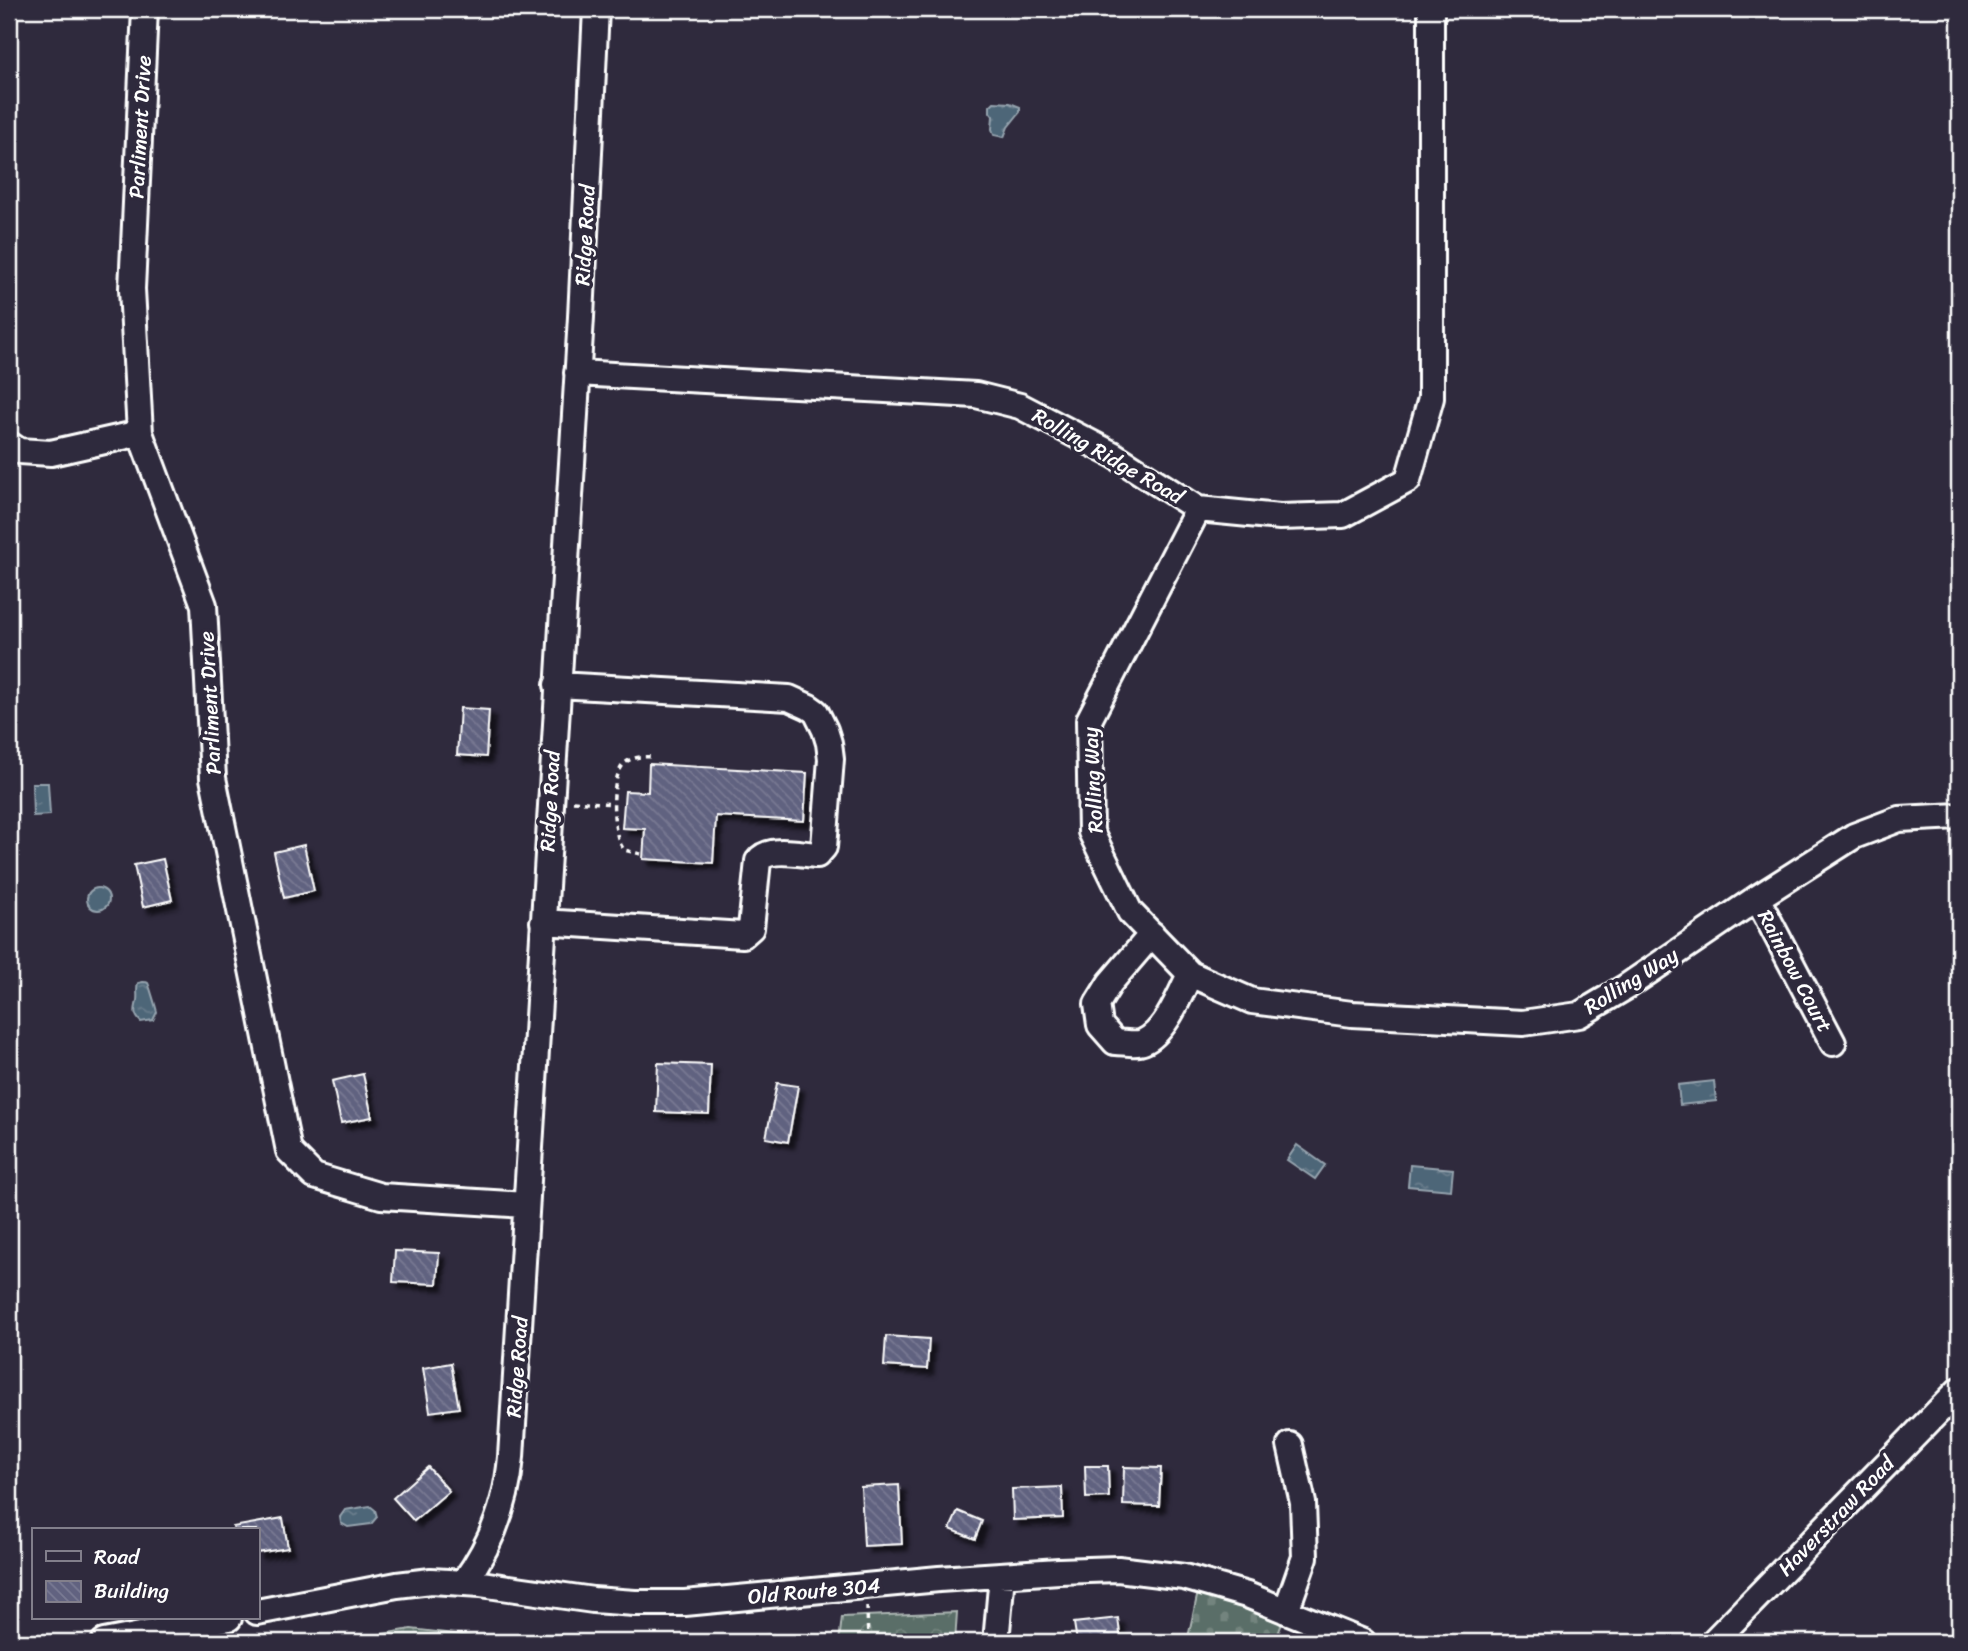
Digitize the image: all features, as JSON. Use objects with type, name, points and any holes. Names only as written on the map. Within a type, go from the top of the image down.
[{"type":"street","name":"Parliment Drive","points":[[145,9],[132,289],[140,433],[204,605],[213,778],[289,1151],[314,1176],[381,1196],[526,1205]]},
{"type":"street","name":"Ridge Road","points":[[464,1582],[491,1540],[508,1481],[577,373],[596,9]]},
{"type":"street","name":"Rolling Ridge Road","points":[[577,373],[985,397],[1020,406],[1114,455],[1198,509],[1280,517],[1343,515],[1408,480],[1431,398],[1431,9]]},
{"type":"street","points":[[9,444],[19,451],[51,453],[140,433]]},
{"type":"street","name":"Rolling Way","points":[[1198,509],[1089,720],[1091,832],[1130,912],[1190,974],[1252,1001],[1353,1014],[1523,1023],[1579,1015],[1626,987],[1854,836],[1899,819],[1959,816]]},
{"type":"street","points":[[543,922],[743,935],[751,928],[758,861],[771,852],[817,855],[821,852],[826,842],[829,801],[829,743],[816,712],[800,702],[789,698],[557,685]]},
{"type":"street","name":"Rainbow Court","points":[[1757,898],[1833,1043]]},
{"type":"street","points":[[1152,934],[1110,983],[1097,1004],[1100,1025],[1115,1042],[1142,1043],[1160,1030],[1190,974]]},
{"type":"street","name":"Haverstraw Road","points":[[1713,1642],[1959,1390]]},
{"type":"street","points":[[1286,1611],[1305,1557],[1303,1503],[1290,1445]]},
{"type":"street","name":"Old Route 304","points":[[259,1612],[406,1583],[432,1581],[464,1582],[613,1602],[659,1603],[712,1601],[1002,1575],[1118,1569],[1184,1577],[1247,1595],[1363,1642]]},
{"type":"street","points":[[996,1642],[1002,1575]]},
{"type":"street","points":[[104,1642],[219,1620]]},
{"type":"path","points":[[641,854],[624,850],[617,836],[613,804],[617,774],[625,763],[640,756],[652,757]]},
{"type":"path","points":[[550,799],[613,804]]},
{"type":"path","points":[[866,1586],[868,1642]]},
{"type":"green space","points":[[1198,1592],[1284,1618],[1275,1642],[1187,1642]]},
{"type":"green space","points":[[957,1612],[955,1642],[839,1642],[842,1617]]},
{"type":"green space","points":[[411,1629],[522,1642],[338,1642]]},
{"type":"green space","points":[[773,1634],[772,1642],[695,1642]]},
{"type":"water","points":[[994,102],[1020,107],[1020,112],[1004,137],[994,135],[992,129],[993,116],[990,106]]},
{"type":"water","points":[[32,783],[48,783],[50,815],[33,816]]},
{"type":"water","points":[[98,888],[106,891],[109,899],[106,907],[98,910],[90,907],[87,899],[90,891]]},
{"type":"water","points":[[138,983],[148,983],[157,1012],[153,1020],[141,1022],[135,1009]]},
{"type":"water","points":[[1714,1081],[1716,1101],[1680,1105],[1678,1085]]},
{"type":"water","points":[[1297,1145],[1325,1165],[1315,1179],[1287,1160]]},
{"type":"water","points":[[1410,1165],[1453,1169],[1451,1190],[1408,1186]]},
{"type":"water","points":[[370,1506],[377,1517],[371,1524],[348,1527],[341,1523],[340,1517],[345,1510]]},
{"type":"building","points":[[460,708],[489,710],[486,757],[457,755]]},
{"type":"building","points":[[649,764],[807,773],[804,821],[716,816],[713,863],[643,859],[645,829],[622,828],[625,791],[648,792]]},
{"type":"building","points":[[304,845],[314,891],[284,898],[274,852]]},
{"type":"building","points":[[163,859],[172,900],[143,907],[134,865]]},
{"type":"building","points":[[658,1063],[711,1065],[709,1114],[656,1112]]},
{"type":"building","points":[[363,1074],[372,1117],[341,1123],[332,1081]]},
{"type":"building","points":[[777,1083],[798,1086],[788,1142],[766,1138]]},
{"type":"building","points":[[395,1251],[439,1253],[437,1284],[393,1282]]},
{"type":"building","points":[[886,1336],[929,1339],[927,1369],[884,1366]]},
{"type":"building","points":[[451,1363],[459,1408],[430,1412],[423,1368]]},
{"type":"building","points":[[1085,1466],[1108,1466],[1109,1497],[1086,1498]]},
{"type":"building","points":[[428,1467],[449,1491],[414,1521],[393,1498]]},
{"type":"building","points":[[1124,1467],[1161,1468],[1159,1506],[1123,1505]]},
{"type":"building","points":[[899,1485],[902,1544],[864,1546],[861,1487]]},
{"type":"building","points":[[1062,1487],[1063,1518],[1013,1520],[1012,1489]]},
{"type":"building","points":[[958,1511],[982,1521],[975,1539],[950,1529]]},
{"type":"building","points":[[283,1518],[288,1548],[259,1553],[259,1528],[233,1527]]},
{"type":"building","points":[[1118,1618],[1121,1642],[1077,1642],[1074,1623]]}]
